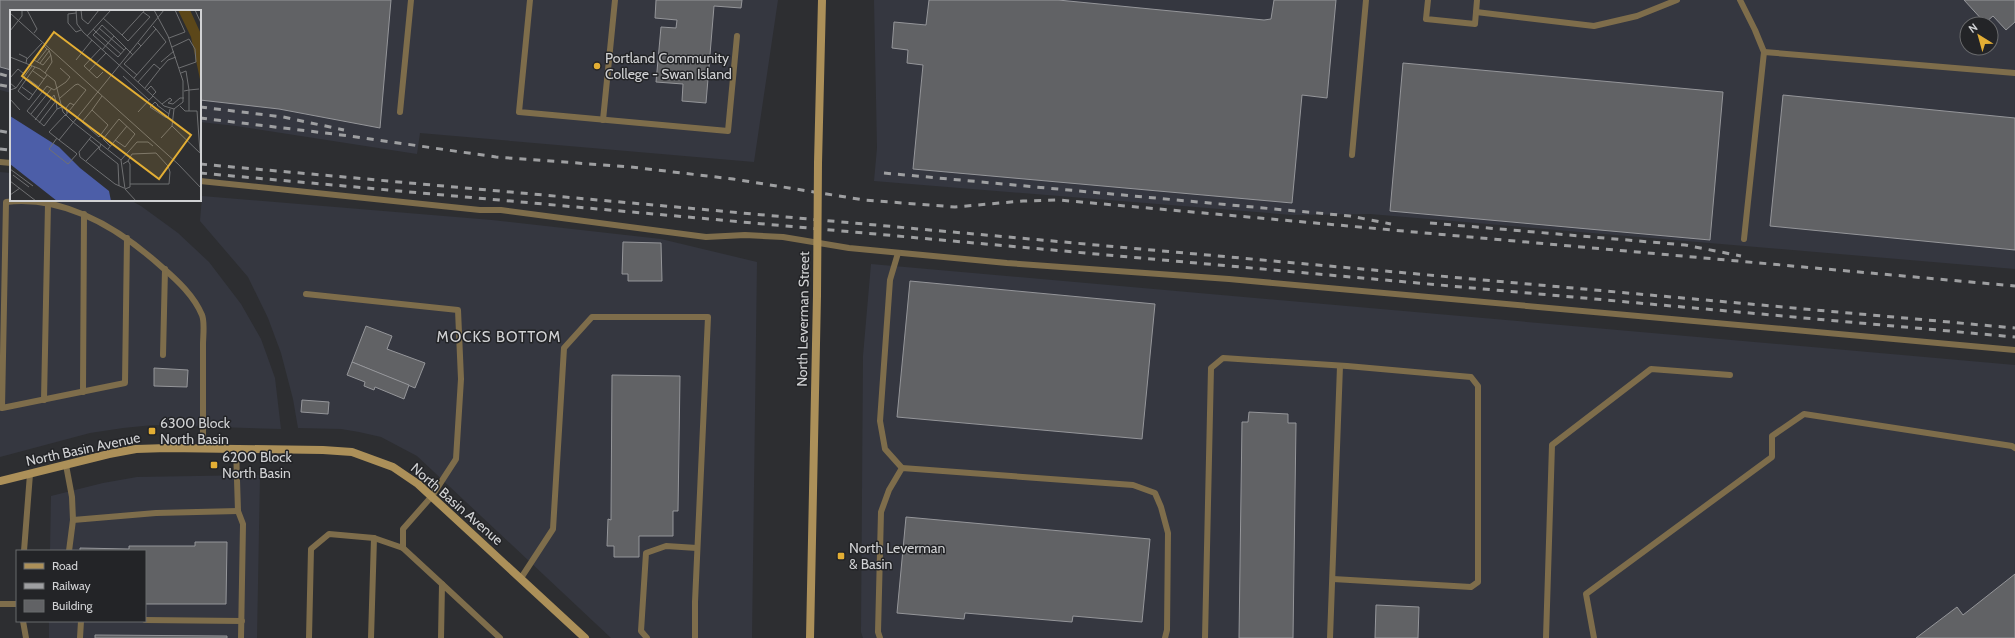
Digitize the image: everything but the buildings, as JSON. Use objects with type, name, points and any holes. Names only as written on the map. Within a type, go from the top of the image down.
[{"type":"street","name":"North Leverman Street","points":[[810,638],[822,0]]},
{"type":"street","name":"North Basin Avenue","points":[[0,481],[136,449],[236,448],[352,452],[393,467],[418,484],[585,638]]},
{"type":"lane","points":[[400,112],[411,0]]},
{"type":"lane","points":[[530,0],[519,112],[728,131],[737,36]]},
{"type":"lane","points":[[603,120],[615,0]]},
{"type":"lane","points":[[1352,155],[1366,0]]},
{"type":"lane","points":[[1428,0],[1426,19],[1475,24],[1477,0]]},
{"type":"lane","points":[[1476,12],[1594,26],[1637,16],[1677,0]]},
{"type":"lane","points":[[1740,0],[1764,52],[1744,240]]},
{"type":"lane","points":[[1764,52],[2015,73]]},
{"type":"lane","points":[[0,162],[10,163]]},
{"type":"lane","points":[[201,181],[480,210],[501,210],[706,237],[745,235],[784,238],[849,248],[1007,263],[1229,278],[2015,350]]},
{"type":"lane","points":[[13,201],[6,202],[2,408],[125,383],[127,238]]},
{"type":"lane","points":[[27,201],[73,210],[105,224],[140,247],[165,269],[190,296],[203,316],[203,448]]},
{"type":"lane","points":[[44,400],[48,204]]},
{"type":"lane","points":[[83,392],[84,214]]},
{"type":"lane","points":[[898,253],[890,280],[880,421],[885,449],[902,468],[1133,485],[1145,488],[1154,493],[1162,507],[1168,533],[1166,638]]},
{"type":"lane","points":[[163,355],[165,269]]},
{"type":"lane","points":[[306,294],[458,310],[461,379],[456,459],[432,496],[403,529],[403,548]]},
{"type":"lane","points":[[521,578],[554,529],[564,348],[592,317],[708,317],[697,548],[695,638]]},
{"type":"lane","points":[[1205,638],[1211,368],[1223,358],[1471,377],[1478,386],[1478,582],[1470,587],[1333,579]]},
{"type":"lane","points":[[1330,638],[1340,366]]},
{"type":"lane","points":[[1546,638],[1552,445],[1651,369],[1730,376]]},
{"type":"lane","points":[[1594,638],[1586,594],[1772,457],[1772,436],[1804,414],[2012,446],[2015,448]]},
{"type":"lane","points":[[236,448],[238,511],[243,524],[241,638]]},
{"type":"lane","points":[[66,465],[72,497],[73,520],[69,550]]},
{"type":"lane","points":[[880,638],[878,632],[881,512],[889,490],[902,468]]},
{"type":"lane","points":[[24,550],[30,474]]},
{"type":"lane","points":[[73,520],[156,513],[238,511]]},
{"type":"lane","points":[[310,638],[311,549],[329,534],[374,538],[403,548],[500,638]]},
{"type":"lane","points":[[370,638],[374,538]]},
{"type":"lane","points":[[647,638],[641,630],[646,553],[666,546],[697,548]]},
{"type":"lane","points":[[441,638],[442,584]]},
{"type":"lane","points":[[0,604],[16,604]]},
{"type":"lane","points":[[146,620],[242,620]]},
{"type":"lane","points":[[23,622],[26,638]]},
{"type":"lane","points":[[80,638],[81,622]]},
{"type":"shaded area","name":"Portland Community College - Swan Island","points":[[0,0],[778,0],[754,162],[420,133],[417,154],[236,126],[201,122],[201,10],[10,10],[10,93],[0,90]]},
{"type":"shaded area","points":[[874,0],[2015,0],[2015,269],[1370,214],[1292,215],[874,181],[877,148]]},
{"type":"shaded area","points":[[0,172],[10,173],[10,201],[132,201],[178,233],[209,262],[241,304],[261,339],[275,378],[281,429],[153,425],[90,433],[0,457]]},
{"type":"shaded area","points":[[202,196],[492,220],[661,239],[757,262],[752,638],[611,638],[417,456],[381,437],[341,429],[298,428],[293,399],[281,353],[268,318],[248,277],[200,221]]},
{"type":"shaded area","points":[[871,264],[2015,365],[2015,638],[863,638],[861,632],[863,356]]},
{"type":"shaded area","points":[[260,475],[257,638],[49,638],[49,622],[146,622],[146,550],[50,550],[51,496],[103,483],[137,477]]},
{"type":"railway","points":[[0,74],[10,77]]},
{"type":"railway","points":[[0,85],[10,87]]},
{"type":"railway","points":[[201,107],[283,117],[344,130]]},
{"type":"railway","points":[[201,118],[350,136],[496,157],[631,167],[733,179],[864,200],[955,207],[1023,201],[1059,200],[2015,286]]},
{"type":"railway","points":[[0,131],[10,133]]},
{"type":"railway","points":[[0,149],[10,150]]},
{"type":"railway","points":[[201,164],[2015,328]]},
{"type":"railway","points":[[201,173],[2015,337]]},
{"type":"railway","points":[[884,173],[1350,216],[1391,224]]},
{"type":"railway","points":[[1430,223],[1685,245],[1741,256]]},
{"type":"place","name":"Portland Community College - Swan Island","points":[[597,66]]},
{"type":"place","name":"6300 Block North Basin","points":[[152,431]]},
{"type":"place","name":"6200 Block North Basin","points":[[214,465]]},
{"type":"place","name":"North Leverman & Basin","points":[[841,556]]},
{"type":"district","name":"MOCKS BOTTOM","points":[[499,337]]}]
